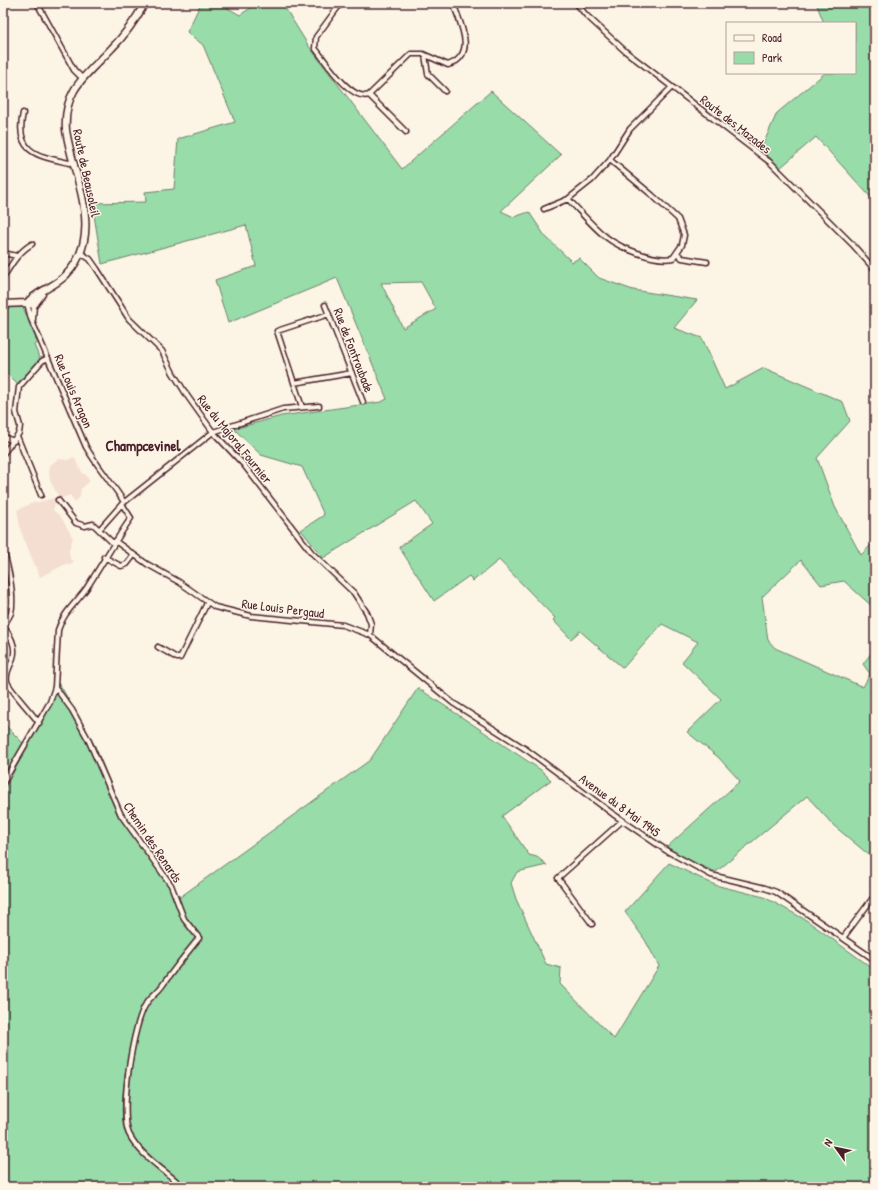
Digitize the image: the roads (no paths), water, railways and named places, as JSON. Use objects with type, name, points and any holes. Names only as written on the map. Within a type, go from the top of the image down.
[{"type":"main road","name":"Route de Beausoleil","points":[[82,254],[86,235],[87,217],[72,162],[68,140],[66,119],[71,97],[82,78],[120,39],[145,3]]},
{"type":"main road","points":[[26,303],[67,275],[82,254]]},
{"type":"main road","points":[[3,304],[26,303],[34,305],[46,290]]},
{"type":"street","points":[[37,3],[74,70],[82,78]]},
{"type":"street","points":[[341,3],[316,37],[315,48],[350,90],[362,96],[369,95],[407,56],[417,53],[448,65],[461,57],[466,47],[465,37],[453,3]]},
{"type":"street","name":"Route des Mazades","points":[[576,3],[586,15],[625,51],[771,163],[853,245],[875,270]]},
{"type":"street","points":[[425,55],[428,74],[445,91]]},
{"type":"street","points":[[544,209],[568,199],[592,180],[610,160],[630,128],[672,87]]},
{"type":"street","points":[[369,95],[406,132]]},
{"type":"street","points":[[23,113],[21,122],[22,136],[27,148],[39,156],[69,163],[72,162]]},
{"type":"street","points":[[568,199],[610,240],[651,257],[666,259],[673,258],[677,253],[684,235],[678,219],[610,160]]},
{"type":"street","points":[[3,278],[17,256],[23,249],[32,244]]},
{"type":"street","points":[[3,253],[17,256]]},
{"type":"street","points":[[677,253],[682,258],[707,262]]},
{"type":"street","name":"Rue du Majoral Fournier","points":[[82,254],[90,259],[129,319],[162,351],[173,373],[188,397],[213,432],[244,465],[312,553],[354,593],[367,613],[371,624],[370,635]]},
{"type":"street","name":"Rue Louis Aragon","points":[[26,303],[86,447],[94,460],[111,481],[131,518],[115,542]]},
{"type":"street","name":"Rue Louis Aragon","points":[[34,305],[33,314],[35,327]]},
{"type":"street","name":"Rue de Fontroubade","points":[[325,305],[363,402]]},
{"type":"street","points":[[302,407],[277,331],[329,314]]},
{"type":"street","points":[[3,454],[14,441],[20,426],[16,412],[18,387],[42,361],[48,358]]},
{"type":"street","points":[[294,383],[352,373]]},
{"type":"street","points":[[58,500],[76,523],[85,526],[92,524],[99,530],[123,503],[213,432],[283,409],[319,406]]},
{"type":"street","points":[[17,436],[41,495]]},
{"type":"street","points":[[3,437],[14,441]]},
{"type":"street","name":"Rue Louis Pergaud","points":[[99,530],[134,555],[179,582],[206,603],[215,607],[251,616],[334,624],[370,635]]},
{"type":"street","points":[[3,783],[39,723],[55,687],[58,630],[60,622],[85,590],[115,542]]},
{"type":"street","points":[[3,550],[8,570],[12,605],[10,613],[3,626],[12,640],[14,648],[14,658],[6,671],[7,683],[39,723]]},
{"type":"street","points":[[104,558],[121,566],[127,564],[134,555]]},
{"type":"street","points":[[158,647],[177,658],[180,658],[206,603]]},
{"type":"street","name":"Avenue du 8 Mai 1945","points":[[370,635],[453,703],[527,750],[622,821],[667,851],[711,875],[776,892],[875,960]]},
{"type":"street","name":"Chemin des Renards","points":[[55,687],[72,710],[88,739],[121,815],[171,886],[184,919],[199,938],[146,1004],[140,1015],[128,1077],[126,1123],[129,1133],[133,1140],[160,1170],[183,1187]]},
{"type":"street","points":[[592,924],[558,878],[622,821]]},
{"type":"street","points":[[843,938],[875,895]]},
{"type":"district","name":"Champcevinel","points":[[143,445]]}]
